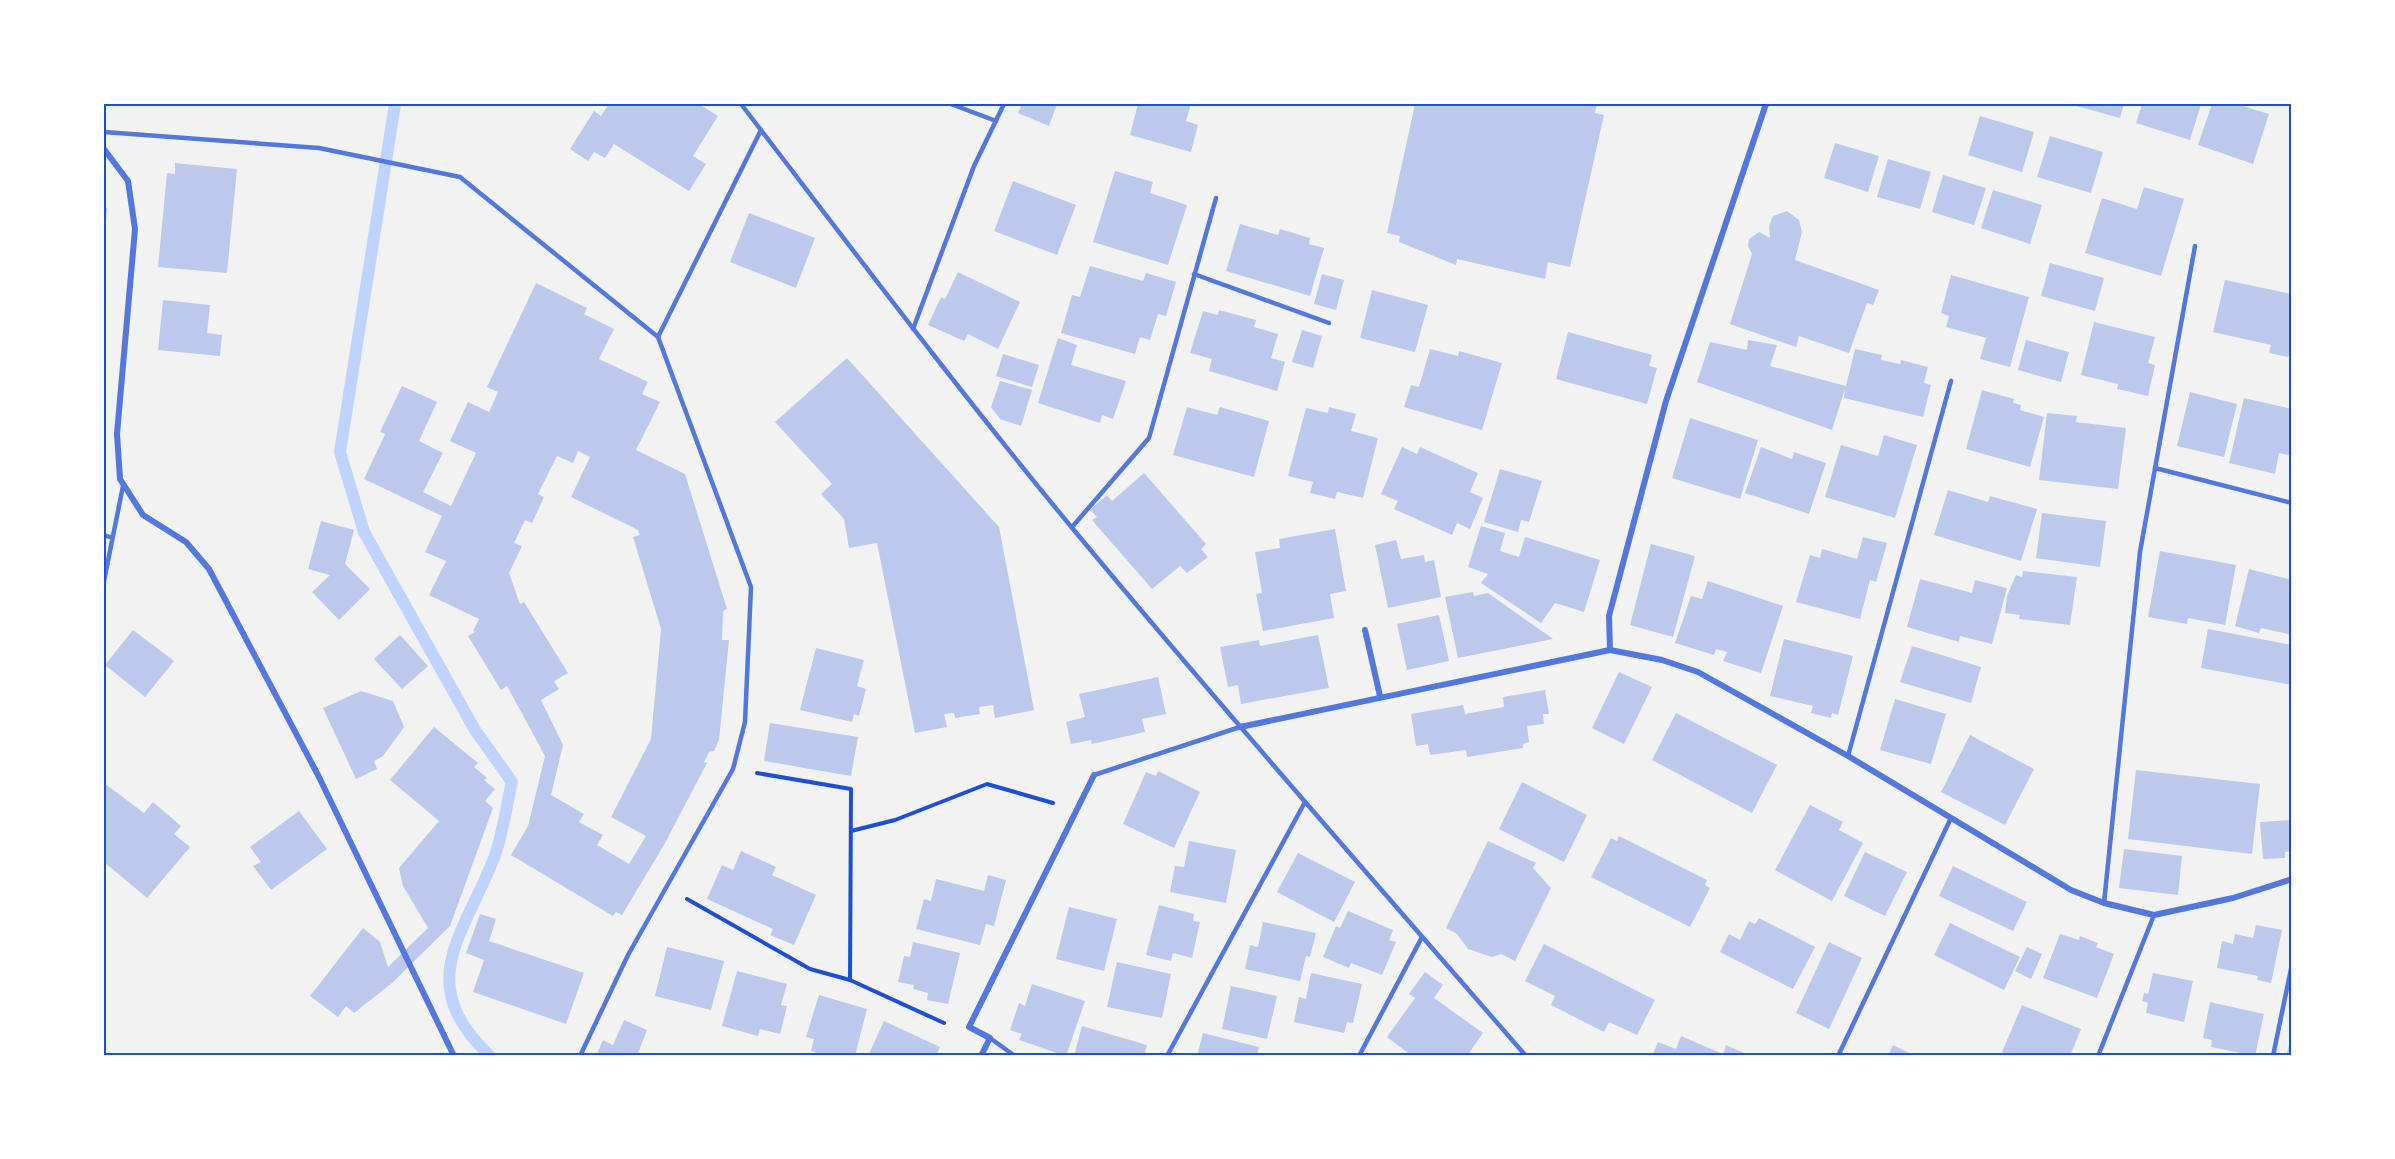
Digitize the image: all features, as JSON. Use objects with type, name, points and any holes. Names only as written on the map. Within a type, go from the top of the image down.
[{"type":"street","points":[[1610,650],[1609,615],[1666,401],[1766,104]]},
{"type":"street","points":[[104,149],[128,181],[135,229],[117,434],[120,479],[143,515],[186,542],[209,569],[318,775],[454,1056]]},
{"type":"street","points":[[1365,630],[1380,696]]},
{"type":"street","points":[[1240,728],[1380,696],[1610,650],[1662,660],[1698,672],[1848,756],[2072,890],[2104,903],[2154,915],[2233,898],[2292,879]]},
{"type":"street","points":[[981,1056],[990,1038],[969,1027],[1094,775]]},
{"type":"lane","points":[[951,104],[996,121]]},
{"type":"lane","points":[[913,329],[974,166],[1004,104]]},
{"type":"lane","points":[[743,105],[913,329],[1072,527],[1240,728],[1526,1056]]},
{"type":"lane","points":[[658,337],[761,130]]},
{"type":"lane","points":[[104,132],[319,148],[460,177],[658,337],[751,587],[745,722],[732,769],[628,956],[580,1056]]},
{"type":"lane","points":[[1072,527],[1149,438],[1216,198]]},
{"type":"lane","points":[[2104,903],[2140,552],[2195,246]]},
{"type":"lane","points":[[1194,274],[1329,323]]},
{"type":"lane","points":[[1848,756],[1951,381]]},
{"type":"lane","points":[[2155,468],[2292,503]]},
{"type":"lane","points":[[104,581],[123,486]]},
{"type":"lane","points":[[104,535],[112,538]]},
{"type":"lane","points":[[1094,775],[1240,728]]},
{"type":"lane","points":[[1167,1056],[1305,802]]},
{"type":"lane","points":[[1838,1056],[1951,818]]},
{"type":"lane","points":[[2098,1056],[2154,915]]},
{"type":"lane","points":[[1359,1056],[1422,937]]},
{"type":"lane","points":[[2273,1056],[2292,964]]},
{"type":"lane","points":[[990,1038],[1015,1056]]},
{"type":"path","points":[[732,769],[851,789],[850,980]]},
{"type":"path","points":[[851,831],[895,820],[987,784],[1076,810]]},
{"type":"path","points":[[666,888],[810,969],[850,980],[951,1026],[969,1027]]},
{"type":"building","points":[[609,104],[699,104],[718,116],[693,156],[706,164],[689,191],[614,144],[605,158],[594,152],[588,161],[570,149],[594,111],[601,116]]},
{"type":"building","points":[[1022,104],[1057,104],[1049,126],[1018,113]]},
{"type":"building","points":[[1138,104],[1191,104],[1186,121],[1198,125],[1191,152],[1130,135]]},
{"type":"building","points":[[1415,104],[1597,104],[1595,113],[1604,115],[1570,267],[1548,262],[1545,279],[1457,259],[1456,265],[1399,242],[1400,236],[1387,233]]},
{"type":"building","points":[[2069,104],[2124,104],[2120,118]]},
{"type":"building","points":[[2142,104],[2201,104],[2190,140],[2136,123]]},
{"type":"building","points":[[2212,104],[2236,104],[2269,114],[2253,164],[2198,145]]},
{"type":"building","points":[[1980,116],[2034,132],[2022,172],[1968,155]]},
{"type":"building","points":[[2050,136],[2103,152],[2091,193],[2037,177]]},
{"type":"building","points":[[1835,143],[1879,156],[1868,192],[1824,178]]},
{"type":"building","points":[[1888,159],[1931,172],[1920,209],[1877,197]]},
{"type":"building","points":[[175,163],[237,169],[227,273],[158,267],[167,173],[175,174]]},
{"type":"building","points":[[1115,171],[1153,182],[1150,193],[1187,205],[1168,265],[1093,242]]},
{"type":"building","points":[[1943,175],[1986,188],[1974,225],[1932,212]]},
{"type":"building","points":[[1013,181],[1076,205],[1057,255],[994,231]]},
{"type":"building","points":[[2144,187],[2184,199],[2161,276],[2085,253],[2102,198],[2137,209]]},
{"type":"building","points":[[1993,190],[2042,205],[2030,244],[1981,228]]},
{"type":"building","points":[[104,208],[107,208],[105,234],[104,234]]},
{"type":"building","points":[[1787,211],[1799,220],[1802,232],[1795,260],[1879,290],[1873,305],[1867,303],[1849,353],[1799,336],[1796,347],[1730,324],[1752,254],[1748,246],[1749,239],[1759,232],[1770,238],[1769,226],[1773,216]]},
{"type":"building","points":[[749,213],[815,238],[796,288],[730,262]]},
{"type":"building","points":[[1240,224],[1278,235],[1280,229],[1310,238],[1309,244],[1324,248],[1310,296],[1226,271]]},
{"type":"building","points":[[2050,263],[2104,278],[2095,311],[2041,296]]},
{"type":"building","points":[[1090,266],[1143,281],[1146,273],[1176,282],[1166,316],[1158,314],[1150,340],[1140,337],[1135,354],[1061,333],[1072,295],[1080,297]]},
{"type":"building","points":[[958,272],[1020,302],[998,349],[968,334],[964,341],[928,325],[941,297],[945,299]]},
{"type":"building","points":[[1322,274],[1344,280],[1336,310],[1314,304]]},
{"type":"building","points":[[1951,275],[2029,297],[2010,367],[1980,359],[1986,338],[1946,327],[1949,316],[1941,313]]},
{"type":"building","points":[[2225,280],[2292,294],[2292,349],[2288,357],[2269,353],[2271,345],[2213,332]]},
{"type":"building","points":[[536,283],[587,308],[584,314],[614,329],[599,359],[648,382],[642,394],[660,402],[636,450],[685,474],[727,609],[723,611],[722,640],[729,640],[719,740],[714,751],[709,752],[704,762],[707,763],[664,845],[622,915],[616,912],[613,916],[511,855],[528,826],[545,756],[507,686],[501,690],[468,636],[475,632],[473,631],[479,619],[429,595],[446,561],[425,552],[442,516],[364,479],[385,434],[380,432],[402,386],[437,402],[419,441],[443,453],[423,492],[451,506],[476,453],[450,441],[468,402],[489,412],[498,392],[487,387]],"holes":[[[578,451],[590,457],[571,497],[638,530],[640,535],[633,537],[661,629],[651,739],[611,817],[646,836],[629,864],[597,845],[603,835],[579,822],[584,814],[551,795],[563,745],[541,700],[559,689],[554,681],[568,673],[524,602],[520,604],[509,573],[522,546],[514,543],[525,520],[532,523],[544,497],[538,494],[557,456],[573,463]]]},
{"type":"building","points":[[1372,290],[1428,305],[1415,352],[1360,338]]},
{"type":"building","points":[[163,300],[210,305],[207,333],[222,335],[220,356],[158,350]]},
{"type":"building","points":[[1219,310],[1256,320],[1254,327],[1278,334],[1271,358],[1285,362],[1277,391],[1209,371],[1212,359],[1190,353],[1203,311],[1218,315]]},
{"type":"building","points":[[2094,322],[2155,337],[2148,363],[2155,365],[2148,396],[2117,389],[2118,384],[2081,375]]},
{"type":"building","points":[[1302,330],[1322,336],[1313,368],[1292,362]]},
{"type":"building","points":[[1568,332],[1652,355],[1649,366],[1657,368],[1647,404],[1556,379]]},
{"type":"building","points":[[1058,338],[1077,345],[1071,365],[1126,381],[1113,419],[1102,415],[1100,423],[1038,403]]},
{"type":"building","points":[[1748,340],[1777,345],[1770,366],[1846,386],[1855,349],[1882,355],[1881,360],[1900,364],[1901,360],[1928,367],[1924,383],[1931,385],[1923,417],[1844,398],[1845,389],[1832,430],[1697,382],[1710,342],[1747,350]]},
{"type":"building","points":[[2026,340],[2069,352],[2061,382],[2018,370]]},
{"type":"building","points":[[1430,349],[1458,356],[1459,351],[1502,363],[1482,430],[1404,407],[1411,385],[1419,387]]},
{"type":"building","points":[[1003,354],[1039,365],[1032,387],[996,376]]},
{"type":"building","points":[[847,358],[999,527],[1034,710],[995,718],[993,705],[979,707],[980,714],[955,718],[954,713],[944,714],[947,727],[915,733],[877,543],[849,548],[844,519],[821,494],[832,484],[775,422]]},
{"type":"building","points":[[1000,381],[1032,390],[1021,426],[1000,419],[991,407]]},
{"type":"building","points":[[1982,390],[2014,399],[2013,403],[2021,405],[2020,410],[2044,417],[2030,467],[1966,449]]},
{"type":"building","points":[[2190,392],[2237,404],[2224,457],[2177,446]]},
{"type":"building","points":[[2244,398],[2292,409],[2292,456],[2279,453],[2275,474],[2229,463]]},
{"type":"building","points":[[1187,407],[1217,415],[1220,407],[1269,421],[1254,477],[1173,455]]},
{"type":"building","points":[[1329,407],[1356,414],[1351,431],[1378,438],[1363,498],[1337,492],[1335,499],[1310,493],[1313,482],[1288,476],[1306,408],[1328,413]]},
{"type":"building","points":[[2047,413],[2077,416],[2076,422],[2126,428],[2118,489],[2039,480]]},
{"type":"building","points":[[1690,418],[1758,440],[1740,499],[1672,478]]},
{"type":"building","points":[[1884,435],[1917,445],[1895,518],[1825,497],[1841,445],[1878,456]]},
{"type":"building","points":[[1402,447],[1417,454],[1420,447],[1478,473],[1470,492],[1483,498],[1470,529],[1457,523],[1452,535],[1394,509],[1398,501],[1381,494]]},
{"type":"building","points":[[1761,447],[1792,459],[1794,452],[1826,463],[1809,514],[1745,493]]},
{"type":"building","points":[[1500,469],[1542,481],[1529,522],[1521,520],[1518,532],[1484,522]]},
{"type":"building","points":[[1144,473],[1206,544],[1201,549],[1208,557],[1187,573],[1180,566],[1152,589],[1092,520],[1097,517],[1090,510],[1107,495],[1112,501]]},
{"type":"building","points":[[1948,490],[1988,502],[1990,496],[2037,509],[2021,561],[1934,535]]},
{"type":"building","points":[[2042,513],[2106,521],[2100,567],[2036,558]]},
{"type":"building","points":[[321,521],[354,530],[345,564],[370,589],[339,620],[312,592],[330,575],[308,569]]},
{"type":"building","points":[[1481,526],[1505,533],[1500,551],[1519,557],[1525,537],[1600,560],[1584,612],[1555,603],[1541,623],[1481,583],[1488,574],[1468,567]]},
{"type":"building","points":[[1335,529],[1346,591],[1330,594],[1334,618],[1263,631],[1256,594],[1262,593],[1255,552],[1280,548],[1279,539]]},
{"type":"building","points":[[1863,537],[1887,543],[1876,582],[1870,580],[1860,619],[1796,602],[1810,555],[1820,558],[1822,549],[1857,559]]},
{"type":"building","points":[[1396,540],[1401,559],[1424,555],[1425,562],[1434,560],[1441,597],[1388,608],[1375,545]]},
{"type":"building","points":[[1651,544],[1695,556],[1673,637],[1630,625]]},
{"type":"building","points":[[2160,551],[2236,565],[2225,625],[2188,618],[2187,624],[2148,617]]},
{"type":"building","points":[[2249,569],[2292,580],[2292,635],[2261,628],[2259,633],[2235,626]]},
{"type":"building","points":[[2023,571],[2077,577],[2070,625],[2019,619],[2020,615],[2005,613],[2007,596],[2016,575],[2022,577]]},
{"type":"building","points":[[1920,579],[1972,593],[1975,580],[2007,588],[1992,644],[1960,636],[1959,642],[1907,627]]},
{"type":"building","points":[[1708,581],[1783,606],[1761,673],[1723,661],[1727,652],[1716,649],[1714,655],[1675,643],[1691,596],[1702,599]]},
{"type":"building","points":[[1473,592],[1474,596],[1488,593],[1553,639],[1458,658],[1445,597]]},
{"type":"building","points":[[1439,615],[1449,661],[1407,670],[1397,624]]},
{"type":"building","points":[[2208,629],[2292,645],[2292,685],[2201,668]]},
{"type":"building","points":[[133,630],[174,661],[145,697],[105,665]]},
{"type":"building","points":[[400,635],[428,666],[402,689],[374,659]]},
{"type":"building","points":[[1318,635],[1329,688],[1241,704],[1238,685],[1228,687],[1220,647],[1259,640],[1260,646]]},
{"type":"building","points":[[1784,639],[1853,656],[1838,715],[1832,713],[1831,718],[1811,713],[1813,706],[1770,696]]},
{"type":"building","points":[[1912,646],[1981,667],[1971,703],[1900,682]]},
{"type":"building","points":[[816,648],[864,660],[857,686],[866,689],[859,716],[854,714],[852,722],[800,710]]},
{"type":"building","points":[[1619,672],[1652,687],[1624,744],[1592,728]]},
{"type":"building","points":[[1158,677],[1166,714],[1142,719],[1145,732],[1092,744],[1091,740],[1071,744],[1066,722],[1085,717],[1079,694]]},
{"type":"building","points":[[1545,690],[1549,714],[1543,714],[1544,724],[1527,726],[1529,742],[1523,744],[1523,748],[1467,757],[1466,750],[1430,755],[1428,744],[1416,746],[1411,714],[1463,705],[1465,714],[1504,707],[1503,697]]},
{"type":"building","points":[[361,691],[393,701],[404,727],[383,756],[374,761],[377,769],[356,779],[323,708]]},
{"type":"building","points":[[1895,699],[1946,714],[1931,764],[1880,750]]},
{"type":"building","points":[[1676,713],[1777,765],[1752,813],[1652,760]]},
{"type":"building","points":[[770,723],[858,737],[851,776],[764,761]]},
{"type":"building","points":[[434,727],[478,763],[474,767],[487,778],[484,780],[495,789],[485,801],[493,808],[450,926],[392,983],[354,1013],[346,1006],[338,1017],[310,996],[363,928],[380,942],[388,967],[428,928],[403,886],[399,868],[439,821],[390,780]]},
{"type":"building","points":[[1970,735],[2034,769],[2005,825],[1941,792]]},
{"type":"building","points":[[2136,770],[2260,784],[2252,854],[2128,839]]},
{"type":"building","points":[[1158,771],[1200,792],[1174,848],[1123,824],[1146,772],[1156,776]]},
{"type":"building","points":[[1522,782],[1587,815],[1564,862],[1499,829]]},
{"type":"building","points":[[104,783],[144,813],[153,802],[181,826],[174,834],[190,847],[147,898],[104,862]]},
{"type":"building","points":[[1810,805],[1843,822],[1839,830],[1863,843],[1832,901],[1775,870]]},
{"type":"building","points":[[299,811],[327,849],[271,890],[253,866],[261,862],[250,847]]},
{"type":"building","points":[[2292,820],[2292,851],[2285,852],[2285,858],[2263,859],[2260,822]]},
{"type":"building","points":[[1619,836],[1707,880],[1705,885],[1710,888],[1690,927],[1591,877],[1611,838],[1617,841]]},
{"type":"building","points":[[1189,841],[1236,850],[1226,903],[1170,892],[1175,866],[1184,867]]},
{"type":"building","points":[[1488,841],[1536,863],[1533,868],[1551,888],[1515,961],[1501,954],[1492,957],[1468,949],[1457,934],[1446,928]]},
{"type":"building","points":[[2124,849],[2182,856],[2178,895],[2119,888]]},
{"type":"building","points":[[741,851],[776,867],[772,875],[816,895],[794,945],[770,935],[773,929],[707,899],[722,865],[733,870]]},
{"type":"building","points":[[1865,852],[1907,872],[1885,916],[1844,896]]},
{"type":"building","points":[[1298,853],[1355,882],[1334,922],[1277,892]]},
{"type":"building","points":[[1953,866],[2027,902],[2013,931],[1939,896]]},
{"type":"building","points":[[988,875],[1006,880],[994,926],[986,924],[980,945],[916,929],[924,899],[931,901],[936,879],[984,891]]},
{"type":"building","points":[[1159,905],[1194,914],[1193,921],[1200,922],[1192,958],[1173,953],[1171,961],[1146,955]]},
{"type":"building","points":[[1069,907],[1117,919],[1104,971],[1056,959]]},
{"type":"building","points":[[1348,911],[1393,930],[1389,940],[1396,942],[1382,975],[1351,963],[1349,968],[1323,957],[1336,926],[1340,928]]},
{"type":"building","points":[[480,914],[496,919],[489,941],[584,973],[566,1024],[473,992],[484,960],[466,953]]},
{"type":"building","points":[[1759,918],[1815,947],[1793,989],[1720,952],[1729,934],[1740,940],[1749,921],[1755,924]]},
{"type":"building","points":[[1263,922],[1316,933],[1310,957],[1306,956],[1300,981],[1245,969],[1250,945],[1258,947]]},
{"type":"building","points":[[1950,923],[2020,957],[2004,990],[1934,955]]},
{"type":"building","points":[[2256,925],[2282,930],[2271,983],[2257,980],[2258,976],[2217,968],[2222,941],[2233,944],[2235,934],[2253,938]]},
{"type":"building","points":[[2060,934],[2079,940],[2080,936],[2098,943],[2096,947],[2114,954],[2097,998],[2043,978]]},
{"type":"building","points":[[913,942],[960,953],[948,1004],[927,1000],[928,993],[913,989],[914,985],[898,982],[904,956],[910,957]]},
{"type":"building","points":[[1829,942],[1862,958],[1829,1029],[1796,1013]]},
{"type":"building","points":[[1544,944],[1655,1000],[1637,1035],[1609,1022],[1604,1032],[1551,1005],[1555,996],[1525,981]]},
{"type":"building","points":[[667,947],[724,961],[711,1010],[655,996]]},
{"type":"building","points":[[2027,947],[2042,954],[2031,979],[2015,971]]},
{"type":"building","points":[[1117,962],[1171,974],[1162,1018],[1107,1007]]},
{"type":"building","points":[[737,971],[787,984],[781,1005],[787,1006],[780,1034],[760,1029],[758,1036],[722,1026]]},
{"type":"building","points":[[1425,972],[1443,985],[1434,998],[1483,1033],[1467,1056],[1412,1056],[1387,1037],[1415,998],[1409,994]]},
{"type":"building","points":[[1311,973],[1362,984],[1353,1023],[1347,1022],[1344,1033],[1294,1022],[1299,997],[1306,999]]},
{"type":"building","points":[[2153,973],[2193,981],[2184,1022],[2146,1013],[2148,1003],[2142,1001],[2144,993],[2148,994]]},
{"type":"building","points":[[1032,984],[1085,1001],[1066,1056],[1019,1040],[1022,1034],[1010,1030],[1019,1003],[1025,1006]]},
{"type":"building","points":[[1231,986],[1277,996],[1267,1039],[1222,1029]]},
{"type":"building","points":[[819,995],[867,1009],[855,1056],[827,1056],[811,1051],[814,1039],[806,1037]]},
{"type":"building","points":[[2210,1002],[2264,1014],[2255,1056],[2211,1047],[2212,1040],[2203,1038]]},
{"type":"building","points":[[2022,1005],[2081,1029],[2070,1056],[2010,1056],[2002,1052]]},
{"type":"building","points":[[624,1020],[647,1030],[637,1056],[596,1056],[603,1040],[613,1045]]},
{"type":"building","points":[[884,1021],[940,1047],[936,1056],[868,1056]]},
{"type":"building","points":[[1082,1026],[1147,1045],[1144,1056],[1074,1056]]},
{"type":"building","points":[[1203,1033],[1259,1047],[1257,1056],[1197,1056]]},
{"type":"building","points":[[1681,1036],[1723,1054],[1726,1045],[1751,1056],[1652,1056],[1658,1042],[1676,1049]]},
{"type":"building","points":[[2291,1037],[2292,1056],[2286,1056]]},
{"type":"building","points":[[1893,1045],[1915,1056],[1888,1056]]},
{"type":"waterway","points":[[395,104],[340,452],[364,532],[475,730],[512,782],[497,849],[459,936],[451,959],[449,982],[454,1005],[467,1030],[490,1056]]}]
